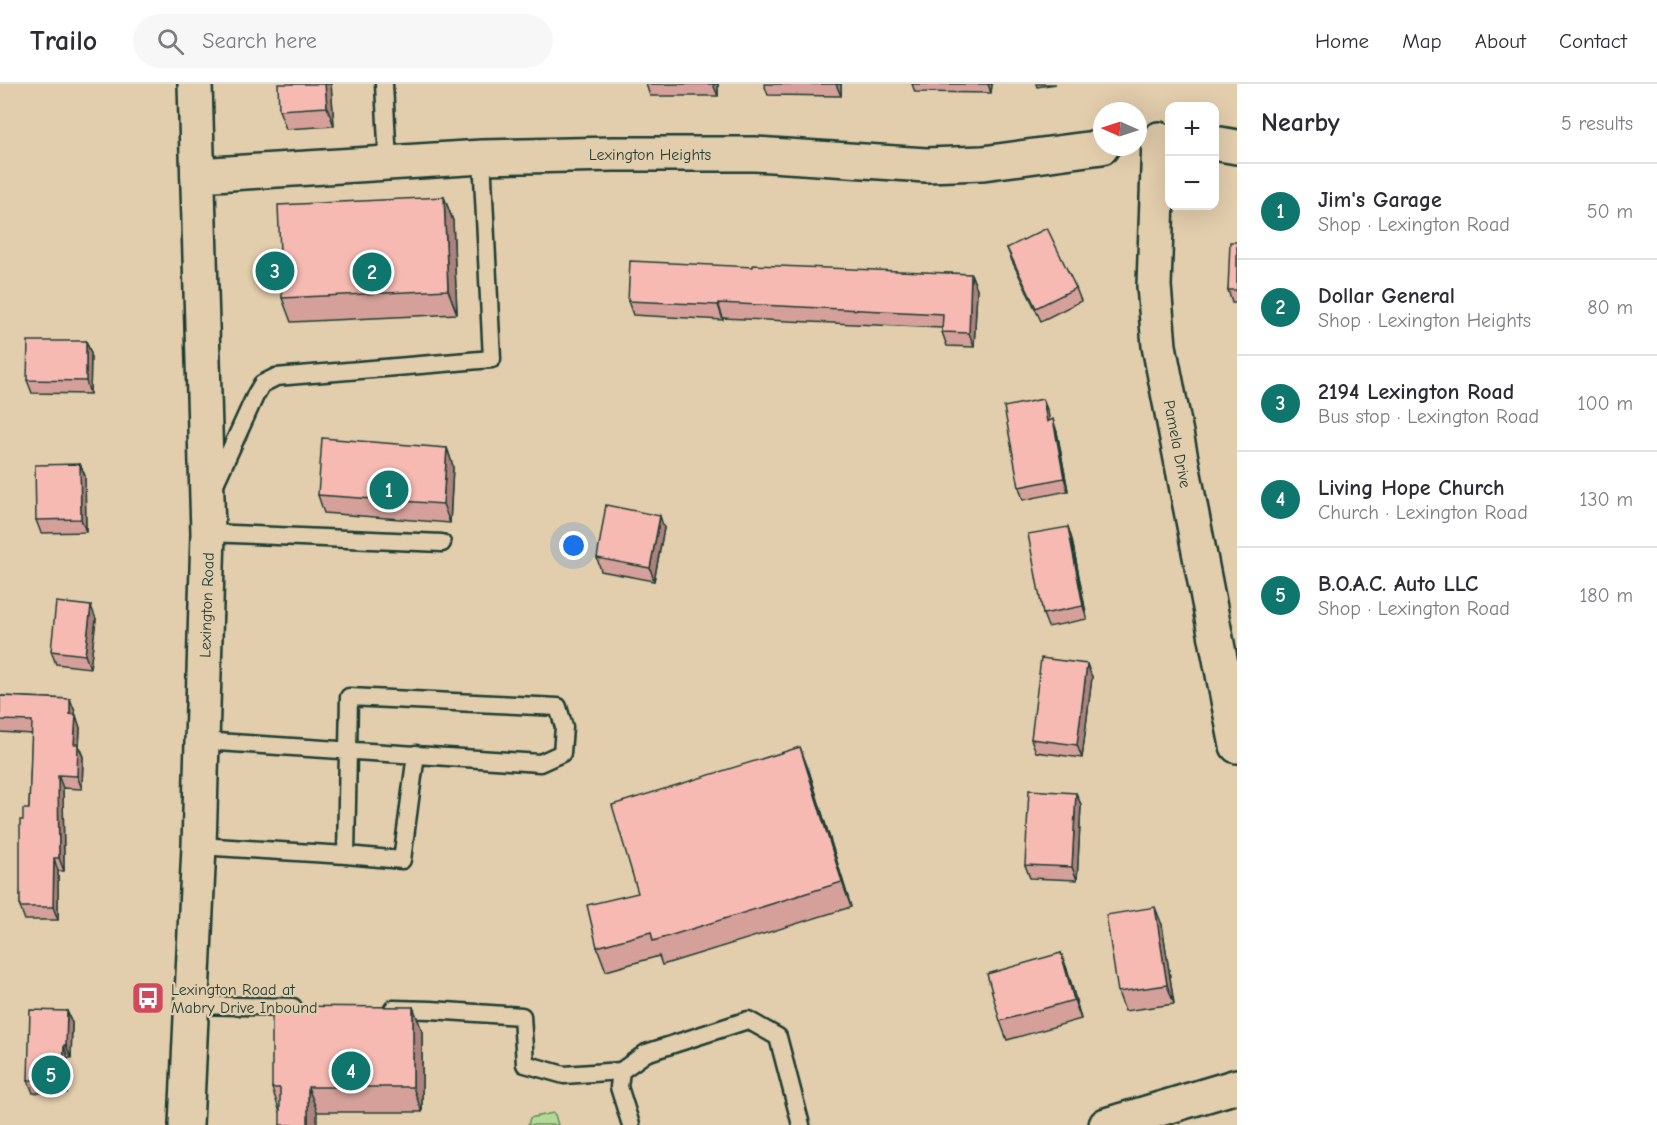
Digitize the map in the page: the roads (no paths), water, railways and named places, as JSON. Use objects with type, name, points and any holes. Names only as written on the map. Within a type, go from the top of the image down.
[{"type":"main road","name":"Lexington Road","points":[[186,1125],[199,846],[208,534],[195,84]]},
{"type":"main road","name":"Pamela Drive","points":[[1156,140],[1154,286],[1159,346],[1237,746]]},
{"type":"main road","points":[[1219,144],[1237,147]]},
{"type":"main road","name":"Lexington Heights","points":[[198,176],[482,158],[614,154],[755,154],[926,165],[983,163],[1093,148]]},
{"type":"main road","points":[[1106,1125],[1237,1086]]},
{"type":"lane","points":[[384,84],[388,163]]},
{"type":"lane","points":[[207,501],[256,394],[262,384],[276,377],[492,359],[482,158]]},
{"type":"lane","points":[[208,534],[442,543]]},
{"type":"lane","points":[[202,741],[348,750],[416,754],[540,763],[562,753],[564,727],[558,707],[349,697],[348,750],[346,855]]},
{"type":"lane","points":[[199,846],[402,860],[416,754]]},
{"type":"lane","points":[[192,1005],[311,1007]]},
{"type":"lane","points":[[371,1008],[522,1016],[525,1064],[564,1075],[621,1071],[646,1053],[748,1020],[778,1037],[801,1125]]},
{"type":"lane","points":[[621,1071],[620,1087],[631,1125]]},
{"type":"place","name":"2194 Lexington Road","points":[[275,271]]},
{"type":"place","name":"Dollar General","points":[[372,272]]},
{"type":"place","name":"Jim's Garage","points":[[389,490]]},
{"type":"place","name":"Lexington Road at Mabry Drive Inbound","points":[[148,998]]},
{"type":"place","name":"Living Hope Church","points":[[351,1071]]},
{"type":"place","name":"B.O.A.C. Auto LLC","points":[[51,1075]]}]
